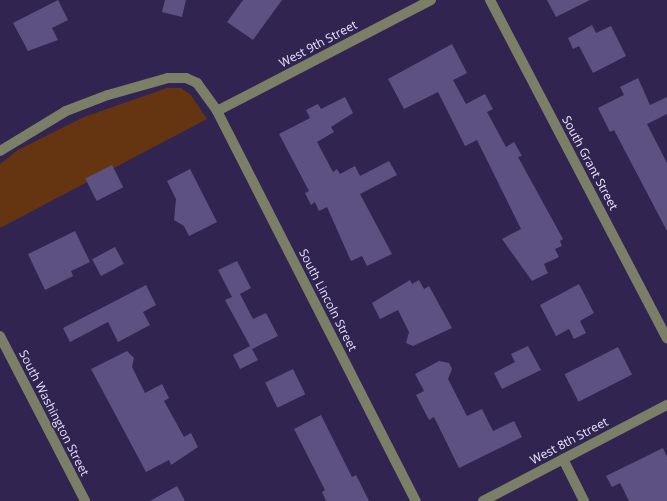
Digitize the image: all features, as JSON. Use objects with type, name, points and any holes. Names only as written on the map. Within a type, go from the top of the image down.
[{"type":"street","name":"West 9th Street","points":[[217,111],[431,0]]},
{"type":"street","name":"South Grant Street","points":[[490,0],[667,338]]},
{"type":"street","name":"South Lincoln Street","points":[[0,151],[66,111],[168,78],[186,78],[197,83],[217,111],[416,501]]},
{"type":"street","name":"South Washington Street","points":[[0,336],[85,501]]},
{"type":"street","name":"West 8th Street","points":[[483,501],[667,405]]},
{"type":"street","points":[[563,459],[584,501]]},
{"type":"shaded area","points":[[167,88],[181,88],[191,95],[207,119],[0,228],[0,164],[18,150],[84,117]]},
{"type":"building","points":[[58,0],[68,20],[52,28],[58,40],[28,51],[13,23]]},
{"type":"building","points":[[165,0],[186,0],[182,17],[162,12]]},
{"type":"building","points":[[243,0],[282,0],[253,40],[227,22]]},
{"type":"building","points":[[547,0],[590,0],[556,17]]},
{"type":"building","points":[[592,25],[596,33],[611,26],[626,56],[593,73],[579,46],[573,49],[568,38]]},
{"type":"building","points":[[452,44],[467,73],[453,80],[466,104],[485,94],[493,109],[487,112],[506,147],[514,142],[522,156],[518,157],[563,239],[560,241],[562,246],[555,249],[559,257],[544,264],[548,273],[532,281],[502,239],[521,229],[477,140],[465,146],[438,92],[404,109],[388,79]]},
{"type":"building","points":[[638,78],[650,105],[667,97],[667,114],[647,124],[667,163],[667,231],[614,130],[610,132],[598,108],[624,95],[620,87]]},
{"type":"building","points":[[345,97],[353,113],[331,127],[334,132],[317,142],[333,172],[337,169],[340,174],[355,166],[360,176],[389,161],[397,175],[360,194],[392,254],[367,266],[362,256],[351,261],[327,207],[319,211],[315,202],[311,205],[305,193],[309,191],[279,134],[310,118],[306,110],[318,104],[321,109]]},
{"type":"building","points":[[112,165],[123,187],[97,201],[85,179]]},
{"type":"building","points":[[190,169],[217,222],[189,236],[184,226],[174,220],[176,199],[167,181]]},
{"type":"building","points":[[75,231],[90,262],[71,271],[73,276],[45,290],[28,254]]},
{"type":"building","points":[[115,247],[124,264],[101,276],[92,259]]},
{"type":"building","points":[[237,261],[251,288],[240,294],[253,319],[266,313],[278,336],[252,349],[258,360],[240,369],[233,355],[250,346],[225,300],[232,297],[218,270]]},
{"type":"building","points":[[410,280],[412,284],[419,280],[424,289],[429,286],[452,328],[413,346],[406,343],[409,332],[398,310],[380,319],[372,303]]},
{"type":"building","points":[[579,284],[594,313],[580,321],[586,333],[574,339],[569,329],[556,336],[540,305]]},
{"type":"building","points":[[146,285],[156,305],[143,312],[150,325],[118,342],[108,322],[70,342],[63,328]]},
{"type":"building","points":[[528,346],[541,370],[502,389],[494,373],[515,362],[511,354]]},
{"type":"building","points":[[618,347],[632,375],[579,402],[565,374]]},
{"type":"building","points":[[127,351],[134,358],[132,367],[145,393],[162,384],[169,398],[164,401],[184,437],[191,433],[198,447],[171,465],[169,460],[146,472],[91,369]]},
{"type":"building","points":[[439,361],[449,363],[452,369],[448,379],[467,416],[482,409],[493,431],[514,421],[522,437],[459,468],[434,417],[429,420],[416,395],[424,391],[415,374]]},
{"type":"building","points":[[293,369],[305,394],[277,408],[265,383]]},
{"type":"building","points":[[321,415],[352,477],[356,475],[369,501],[326,501],[322,492],[325,490],[294,429]]},
{"type":"building","points":[[663,448],[667,457],[667,501],[629,501],[620,483],[612,487],[606,476]]},
{"type":"building","points":[[177,486],[185,501],[150,501]]}]
